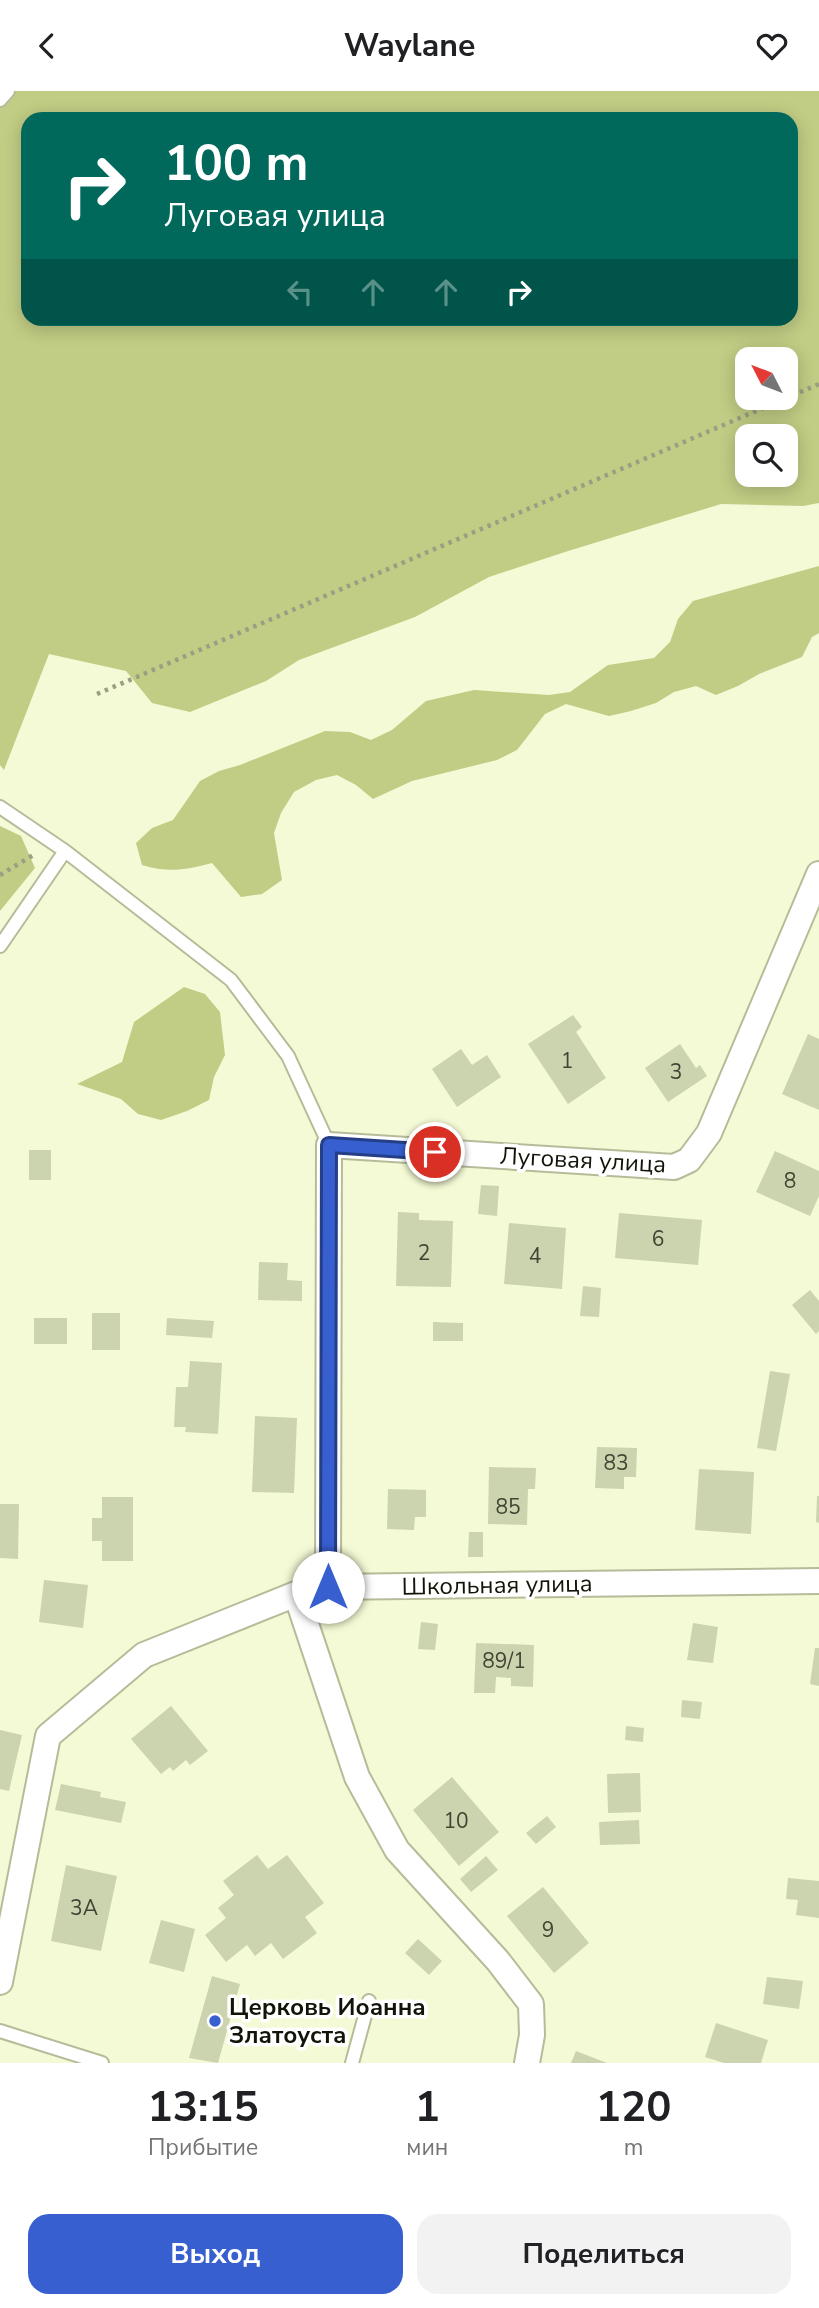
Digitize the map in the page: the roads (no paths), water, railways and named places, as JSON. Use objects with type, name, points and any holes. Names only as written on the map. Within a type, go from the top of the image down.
[{"type":"street","name":"Луговая улица","points":[[329,1145],[674,1167],[689,1160],[709,1133],[819,874]]},
{"type":"street","points":[[328,1587],[329,1145]]},
{"type":"street","name":"Школьная улица","points":[[0,1982],[48,1736],[144,1655],[296,1594],[328,1587],[819,1581]]},
{"type":"street","points":[[296,1594],[357,1777],[397,1850],[498,1961],[531,2004],[532,2035],[527,2063]]},
{"type":"lane","points":[[0,100],[8,91]]},
{"type":"lane","points":[[0,807],[59,847],[231,980],[288,1056],[329,1145]]},
{"type":"lane","points":[[0,946],[59,847]]},
{"type":"lane","points":[[352,2063],[369,2001]]},
{"type":"lane","points":[[0,2031],[102,2063]]},
{"type":"place","name":"Церковь Иоанна Златоуста","points":[[215,2021]]}]
